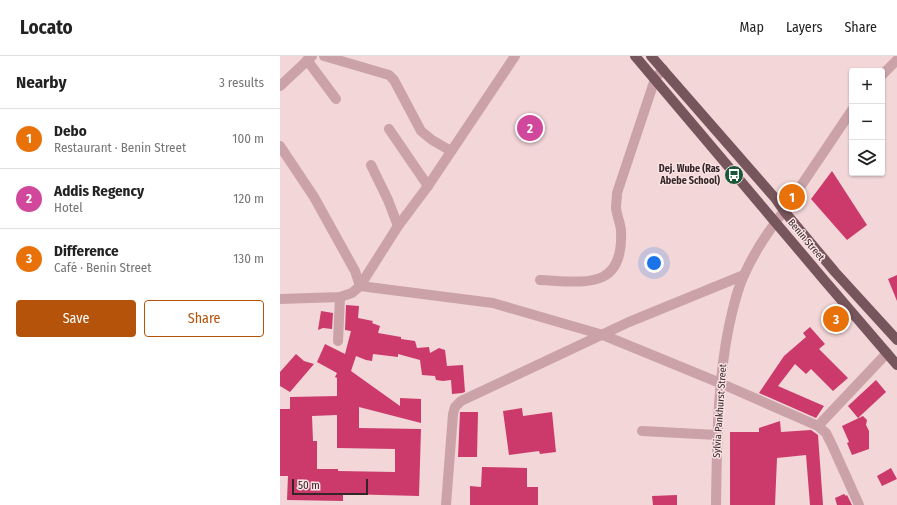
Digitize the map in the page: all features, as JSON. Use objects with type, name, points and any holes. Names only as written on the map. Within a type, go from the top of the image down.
[{"type":"main road","name":"Benin Street","points":[[635,56],[897,365]]},
{"type":"main road","name":"Benin Street","points":[[651,56],[775,198],[835,272],[897,340]]},
{"type":"main road","points":[[825,281],[835,272]]},
{"type":"street","points":[[324,56],[389,75],[394,80],[424,135],[451,151]]},
{"type":"street","points":[[280,299],[340,297],[352,293],[360,286],[398,226],[428,186],[515,56]]},
{"type":"street","points":[[280,86],[309,58],[336,99]]},
{"type":"street","points":[[885,72],[897,60]]},
{"type":"street","points":[[540,280],[585,282],[608,275],[617,263],[621,246],[621,227],[616,207],[617,193],[655,78],[663,69]]},
{"type":"street","name":"Sylvia Pankhurst Street","points":[[716,505],[717,435],[720,382],[733,306],[744,275],[754,254],[849,114]]},
{"type":"street","points":[[389,129],[428,186]]},
{"type":"street","points":[[280,146],[314,197],[355,271],[360,286]]},
{"type":"street","points":[[371,164],[398,226]]},
{"type":"street","points":[[446,505],[452,414],[454,407],[461,401],[629,322],[744,275]]},
{"type":"street","points":[[360,286],[493,304],[603,335],[720,382],[818,426],[826,433],[859,505]]},
{"type":"street","points":[[338,341],[340,297]]},
{"type":"street","points":[[818,426],[887,353]]},
{"type":"street","points":[[642,431],[717,435]]},
{"type":"building","points":[[832,171],[867,225],[847,240],[811,199]]},
{"type":"building","points":[[897,275],[897,301],[888,279]]},
{"type":"building","points":[[346,305],[359,306],[358,318],[373,321],[372,323],[380,326],[378,333],[415,341],[417,348],[429,347],[430,353],[439,348],[445,350],[447,366],[463,365],[465,392],[452,394],[451,380],[436,380],[435,376],[422,375],[420,360],[398,354],[398,357],[373,354],[372,361],[356,356],[351,371],[400,406],[400,398],[421,399],[421,423],[359,407],[359,428],[421,429],[419,496],[343,494],[343,501],[287,500],[288,476],[280,476],[280,409],[290,409],[290,397],[337,396],[337,378],[335,377],[337,373],[317,362],[325,344],[345,354],[351,331],[345,330]],"holes":[[[337,415],[337,448],[395,449],[395,472],[317,469],[317,441],[313,441],[312,416]]]},
{"type":"building","points":[[321,311],[333,313],[332,329],[323,328],[318,330]]},
{"type":"building","points":[[810,327],[825,344],[819,349],[848,378],[833,391],[811,369],[806,374],[795,364],[778,386],[824,406],[816,418],[759,393],[784,356],[806,337],[803,333]]},
{"type":"building","points":[[296,354],[304,361],[314,364],[290,392],[280,386],[280,372]]},
{"type":"building","points":[[876,380],[886,392],[858,418],[848,406]]},
{"type":"building","points":[[522,408],[523,416],[552,412],[556,452],[540,454],[539,451],[509,455],[503,411]]},
{"type":"building","points":[[460,412],[478,412],[477,457],[458,457]]},
{"type":"building","points":[[863,416],[867,420],[866,425],[869,431],[869,449],[852,455],[847,443],[849,442],[842,426]]},
{"type":"building","points":[[780,421],[781,432],[811,430],[818,435],[823,505],[810,505],[806,455],[777,458],[775,505],[730,505],[730,432],[759,432],[759,428]]},
{"type":"building","points":[[482,467],[527,468],[527,487],[538,487],[538,505],[470,505],[470,486],[481,487]]},
{"type":"building","points":[[891,468],[897,479],[882,486],[877,476]]},
{"type":"building","points":[[844,494],[846,496],[847,495],[852,505],[837,505],[835,498]]},
{"type":"building","points":[[677,495],[677,505],[653,505],[652,496]]},
{"type":"place","name":"Addis Regency","points":[[530,128]]},
{"type":"place","name":"Dej. Wube (Ras Abebe School)","points":[[734,175]]},
{"type":"place","name":"Debo","points":[[792,197]]},
{"type":"place","name":"Difference","points":[[836,319]]}]
